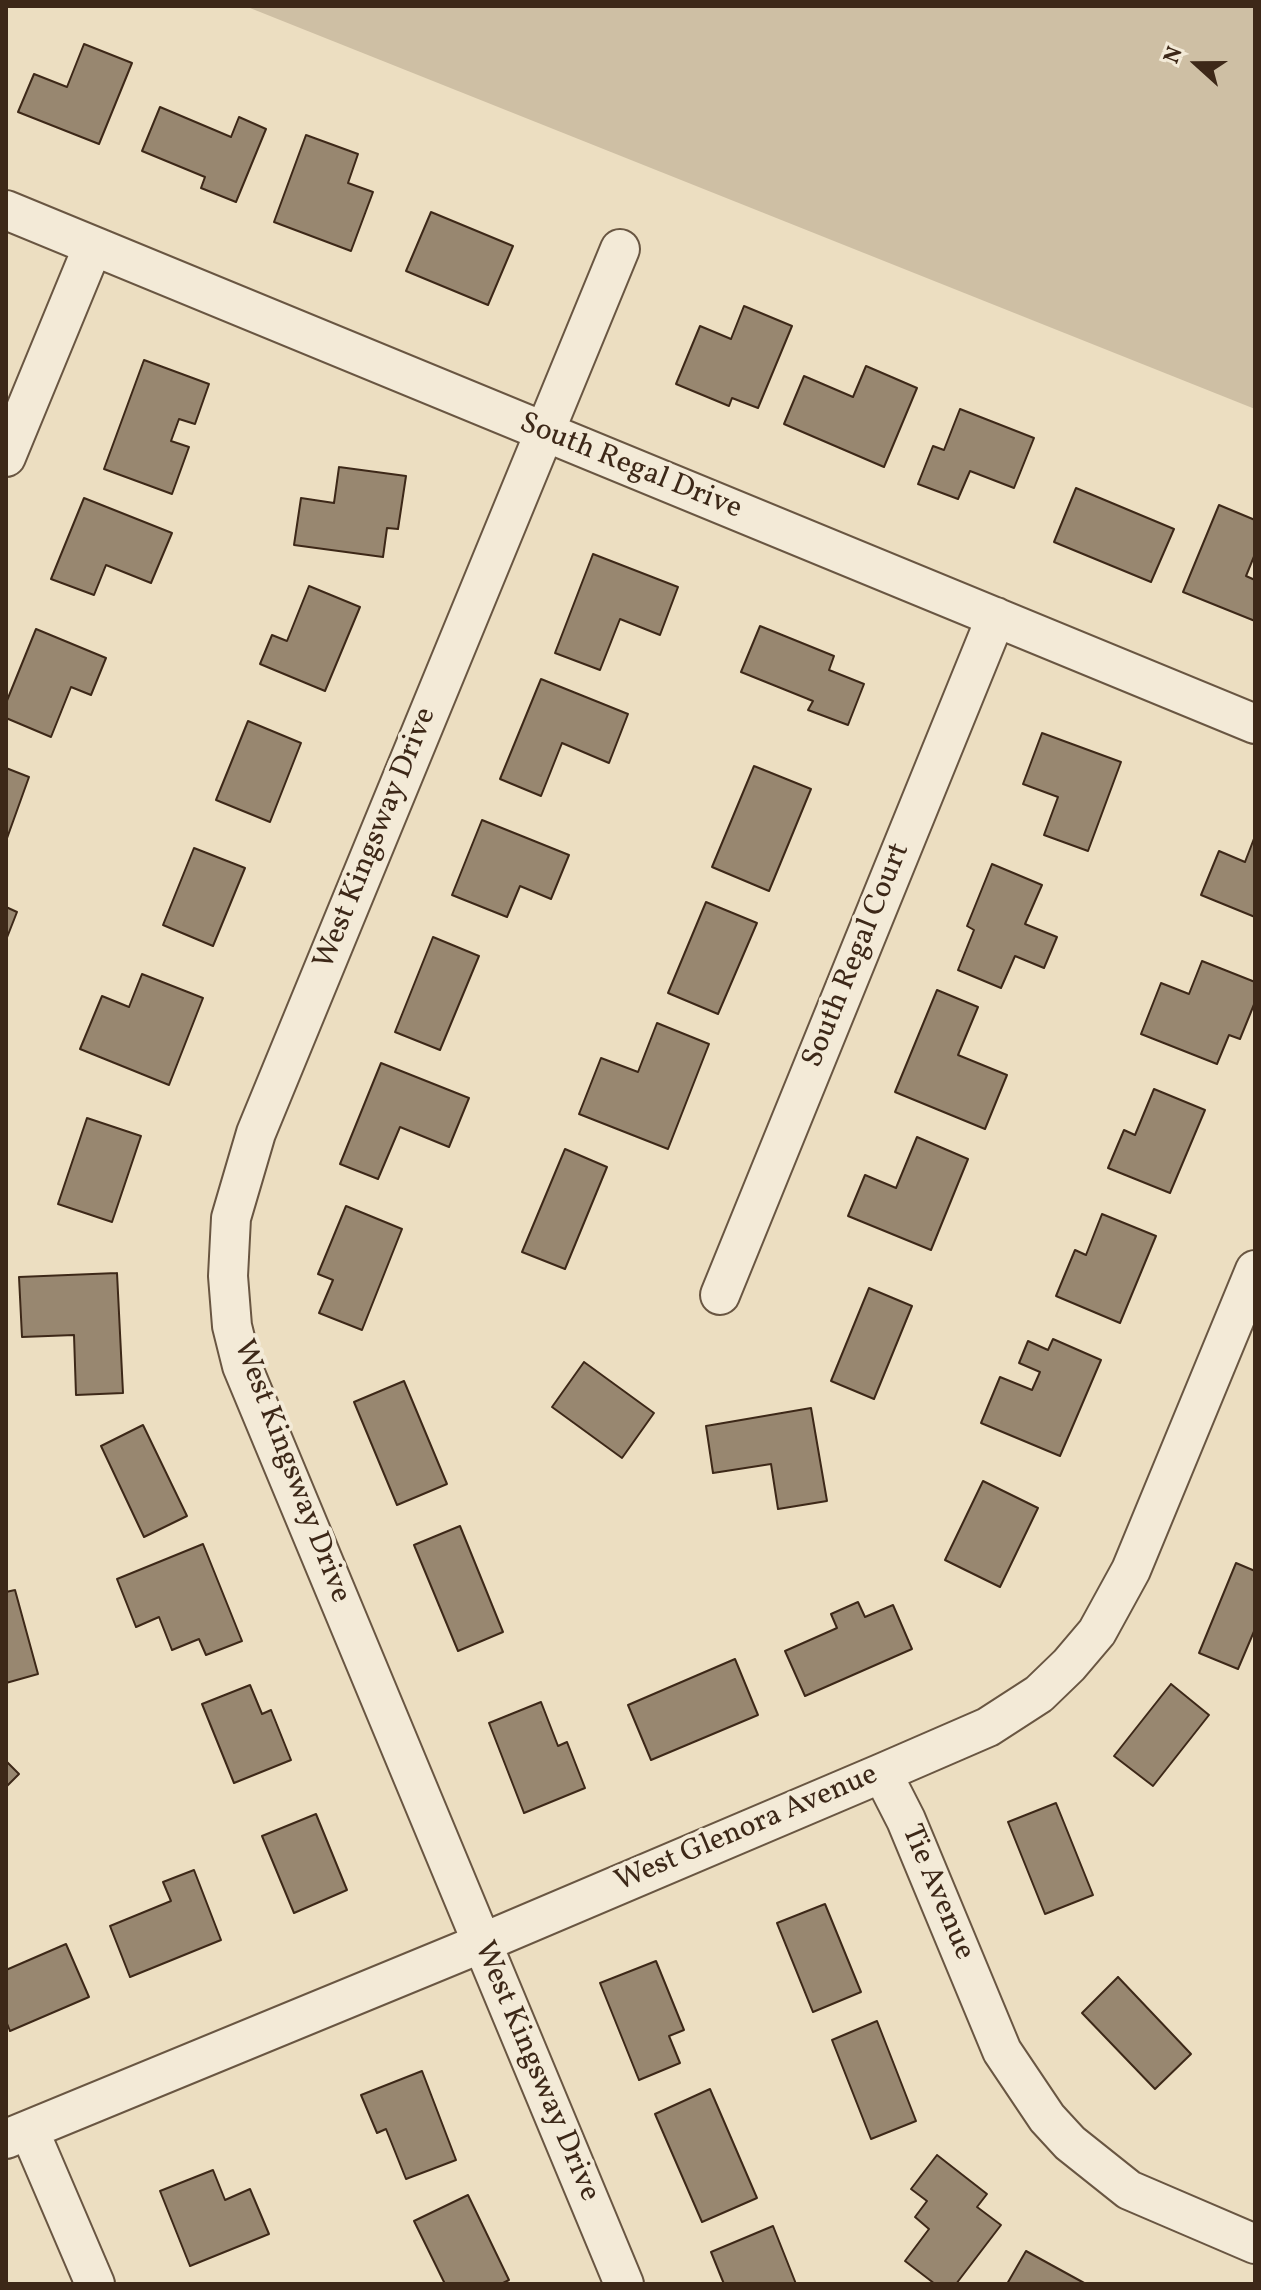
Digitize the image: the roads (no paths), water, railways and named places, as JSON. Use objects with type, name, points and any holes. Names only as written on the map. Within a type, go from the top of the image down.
[{"type":"street","name":"South Regal Drive","points":[[6,210],[1255,724]]},
{"type":"street","points":[[6,457],[93,246]]},
{"type":"street","name":"West Kingsway Drive","points":[[620,249],[256,1133],[231,1218],[228,1276],[232,1326],[242,1366],[624,2284]]},
{"type":"street","name":"South Regal Court","points":[[720,1295],[996,617]]},
{"type":"street","name":"West Glenora Avenue","points":[[18,2135],[882,1773],[988,1727],[1039,1694],[1097,1632],[1131,1570],[1255,1270]]},
{"type":"street","name":"Tie Avenue","points":[[882,1773],[906,1820],[1002,2051],[1017,2078],[1047,2118],[1070,2143],[1129,2190],[1255,2244]]},
{"type":"street","points":[[18,2135],[95,2284]]}]
